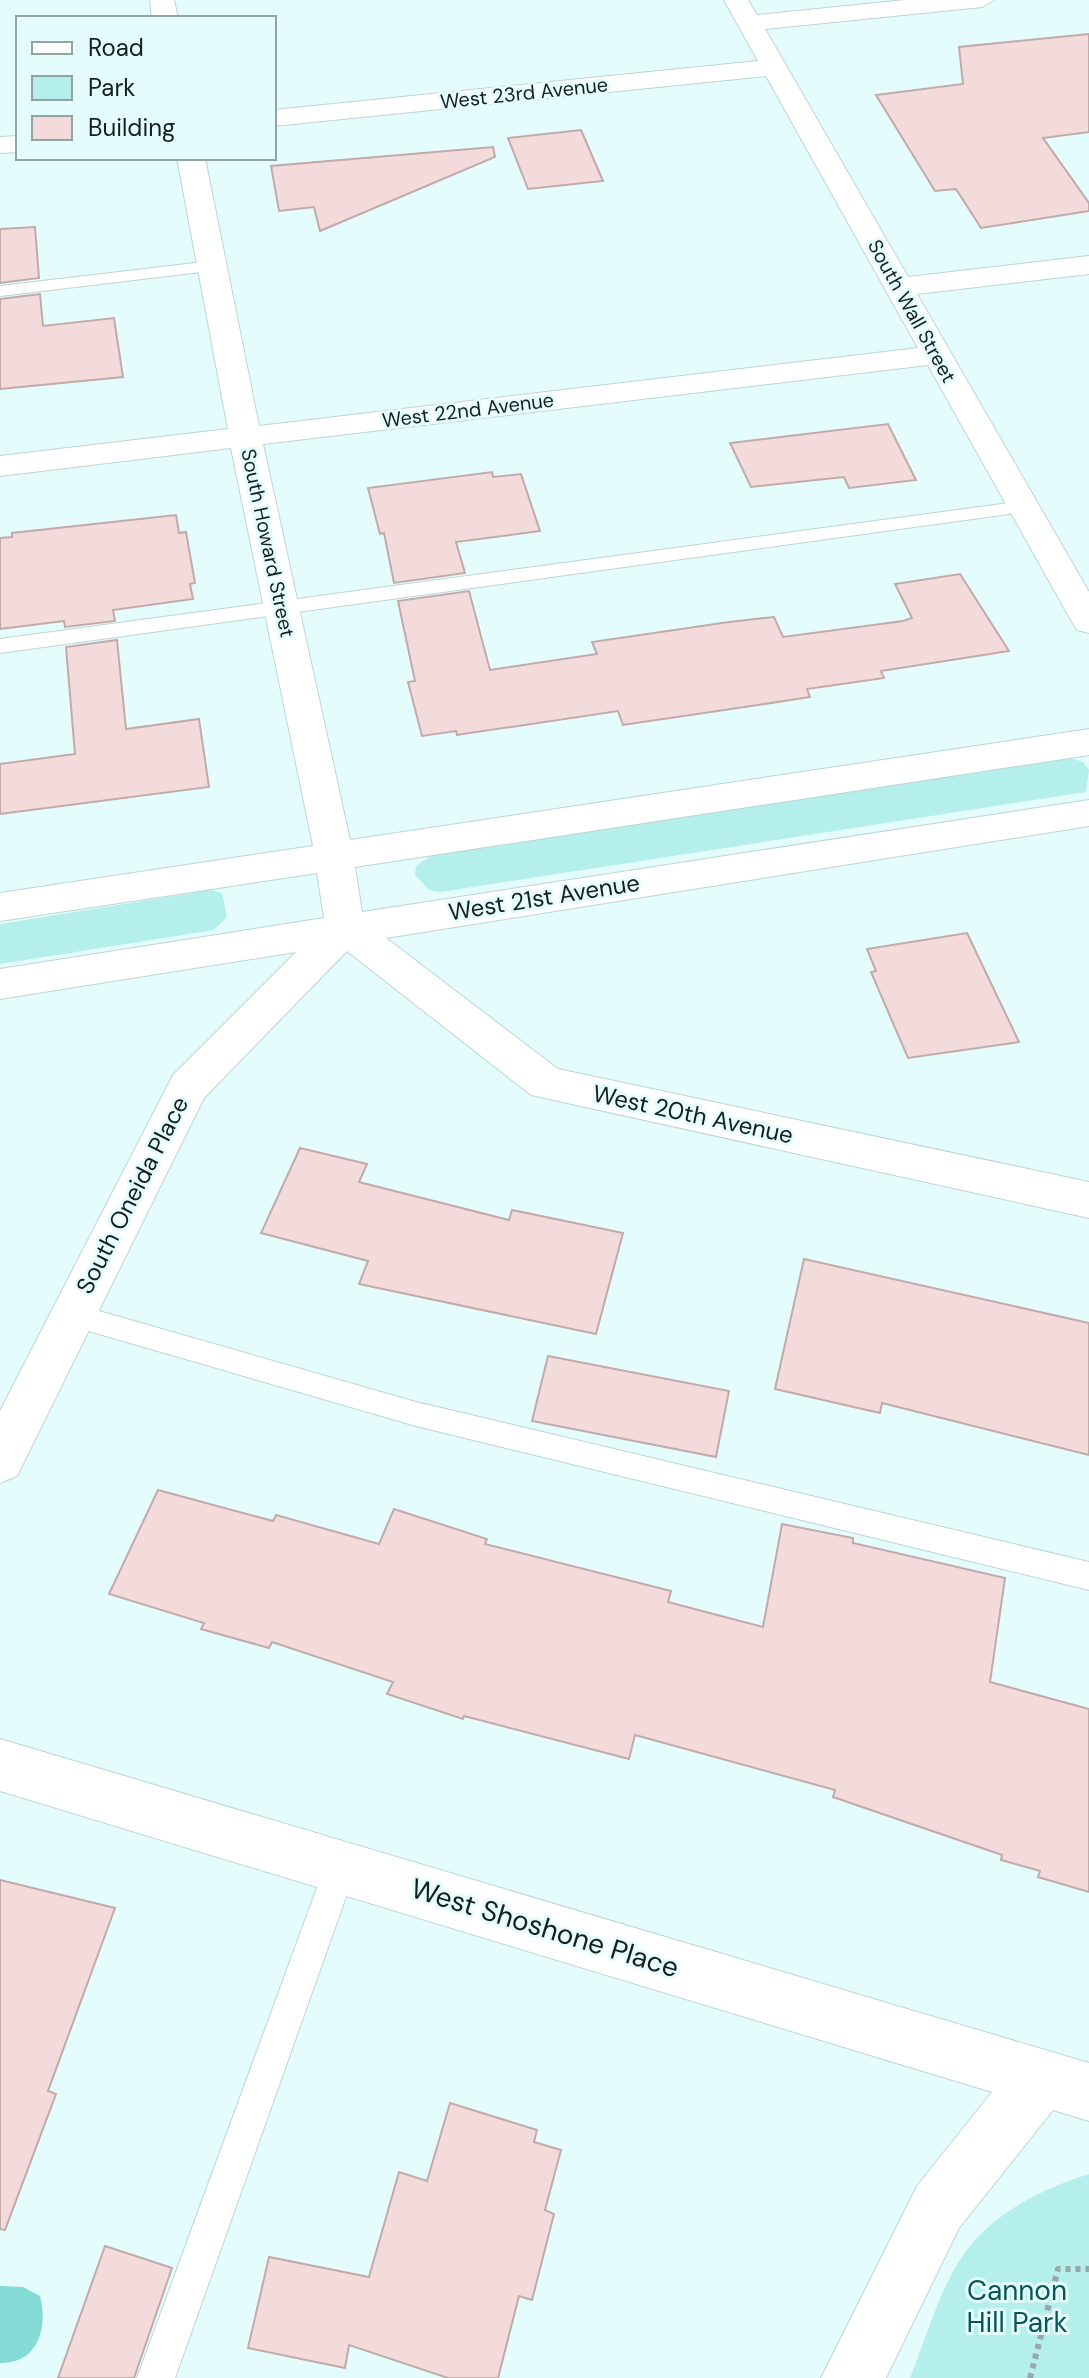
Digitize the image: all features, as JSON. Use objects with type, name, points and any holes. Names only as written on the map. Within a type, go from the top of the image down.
[{"type":"street","points":[[742,11],[982,0]]},
{"type":"street","name":"South Wall Street","points":[[742,11],[1089,622]]},
{"type":"street","name":"West 23rd Avenue","points":[[276,118],[774,67]]},
{"type":"street","name":"South Howard Street","points":[[191,160],[245,436],[334,855],[345,928]]},
{"type":"street","points":[[899,287],[1089,265]]},
{"type":"street","name":"West 22nd Avenue","points":[[0,466],[937,355]]},
{"type":"street","points":[[0,907],[1089,742]]},
{"type":"street","name":"West 21st Avenue","points":[[0,984],[1089,813]]},
{"type":"street","name":"West 20th Avenue","points":[[345,928],[546,1083],[1089,1200]]},
{"type":"street","name":"South Oneida Place","points":[[0,1461],[188,1087],[345,928]]},
{"type":"street","name":"West Shoshone Place","points":[[0,1765],[1066,2084]]},
{"type":"street","points":[[853,2378],[938,2207],[1066,2084]]},
{"type":"lane","points":[[0,291],[212,266]]},
{"type":"lane","points":[[0,646],[1024,507]]},
{"type":"lane","points":[[71,1315],[416,1414],[1089,1576]]},
{"type":"lane","points":[[156,2378],[311,1958],[341,1866]]},
{"type":"path","points":[[1030,2378],[1058,2269],[1089,2269]]},
{"type":"green space","points":[[1068,757],[1083,762],[1089,770],[1086,792],[441,892],[429,890],[415,875],[416,866],[433,854]]},
{"type":"green space","points":[[211,890],[222,893],[227,917],[214,930],[0,964],[0,924]]},
{"type":"green space","name":"Cannon Hill Park","points":[[1089,2174],[1089,2378],[910,2378],[944,2290],[970,2246],[1015,2207],[1051,2188]]},
{"type":"shaded area","points":[[0,2286],[23,2287],[40,2296],[43,2319],[38,2341],[24,2357],[13,2362],[0,2363]]},
{"type":"building","points":[[1089,34],[1089,132],[1043,138],[1089,203],[1089,211],[981,228],[956,189],[935,191],[876,95],[963,84],[959,47]]},
{"type":"building","points":[[581,130],[603,181],[528,189],[508,138]]},
{"type":"building","points":[[493,147],[495,157],[320,231],[314,207],[279,211],[271,166]]},
{"type":"building","points":[[35,227],[39,278],[0,283],[0,229]]},
{"type":"building","points":[[40,294],[43,326],[114,318],[123,377],[0,389],[0,299]]},
{"type":"building","points":[[888,424],[916,480],[849,488],[844,477],[751,487],[730,443]]},
{"type":"building","points":[[492,472],[493,477],[521,474],[540,531],[456,542],[465,573],[394,583],[384,533],[380,534],[368,488]]},
{"type":"building","points":[[176,515],[179,533],[186,532],[195,583],[190,584],[193,599],[113,610],[115,621],[65,627],[64,621],[0,629],[0,538],[12,537],[12,533]]},
{"type":"building","points":[[960,574],[1009,651],[881,671],[884,678],[807,689],[810,697],[758,705],[623,725],[618,711],[457,735],[456,731],[422,736],[408,682],[415,681],[398,601],[469,591],[490,670],[597,654],[592,642],[729,622],[774,617],[783,637],[903,621],[912,618],[895,584]]},
{"type":"building","points":[[117,640],[126,729],[199,719],[209,787],[0,814],[0,764],[75,754],[66,647]]},
{"type":"building","points":[[967,933],[1019,1042],[908,1058],[871,972],[876,971],[867,949]]},
{"type":"building","points":[[300,1148],[367,1164],[359,1182],[509,1220],[512,1210],[623,1233],[596,1334],[359,1284],[368,1261],[261,1233]]},
{"type":"building","points":[[804,1259],[1089,1323],[1089,1455],[882,1403],[880,1413],[775,1389]]},
{"type":"building","points":[[548,1356],[729,1391],[716,1457],[532,1421]]},
{"type":"building","points":[[158,1490],[273,1521],[276,1515],[379,1544],[394,1509],[487,1539],[485,1544],[671,1591],[668,1602],[763,1627],[782,1524],[853,1538],[853,1543],[1005,1578],[990,1682],[1089,1709],[1089,1892],[1038,1877],[1040,1871],[1001,1860],[1002,1855],[833,1797],[835,1790],[635,1735],[629,1759],[464,1716],[463,1719],[387,1694],[393,1682],[272,1642],[269,1648],[201,1629],[204,1623],[109,1594]]},
{"type":"building","points":[[0,1880],[115,1908],[48,2091],[56,2094],[5,2230],[0,2229]]},
{"type":"building","points":[[450,2103],[537,2130],[534,2142],[561,2150],[545,2210],[554,2214],[532,2300],[519,2296],[498,2378],[448,2378],[349,2345],[345,2368],[248,2348],[269,2257],[369,2277],[399,2172],[427,2181]]},
{"type":"building","points":[[105,2246],[172,2268],[134,2378],[58,2378]]}]
